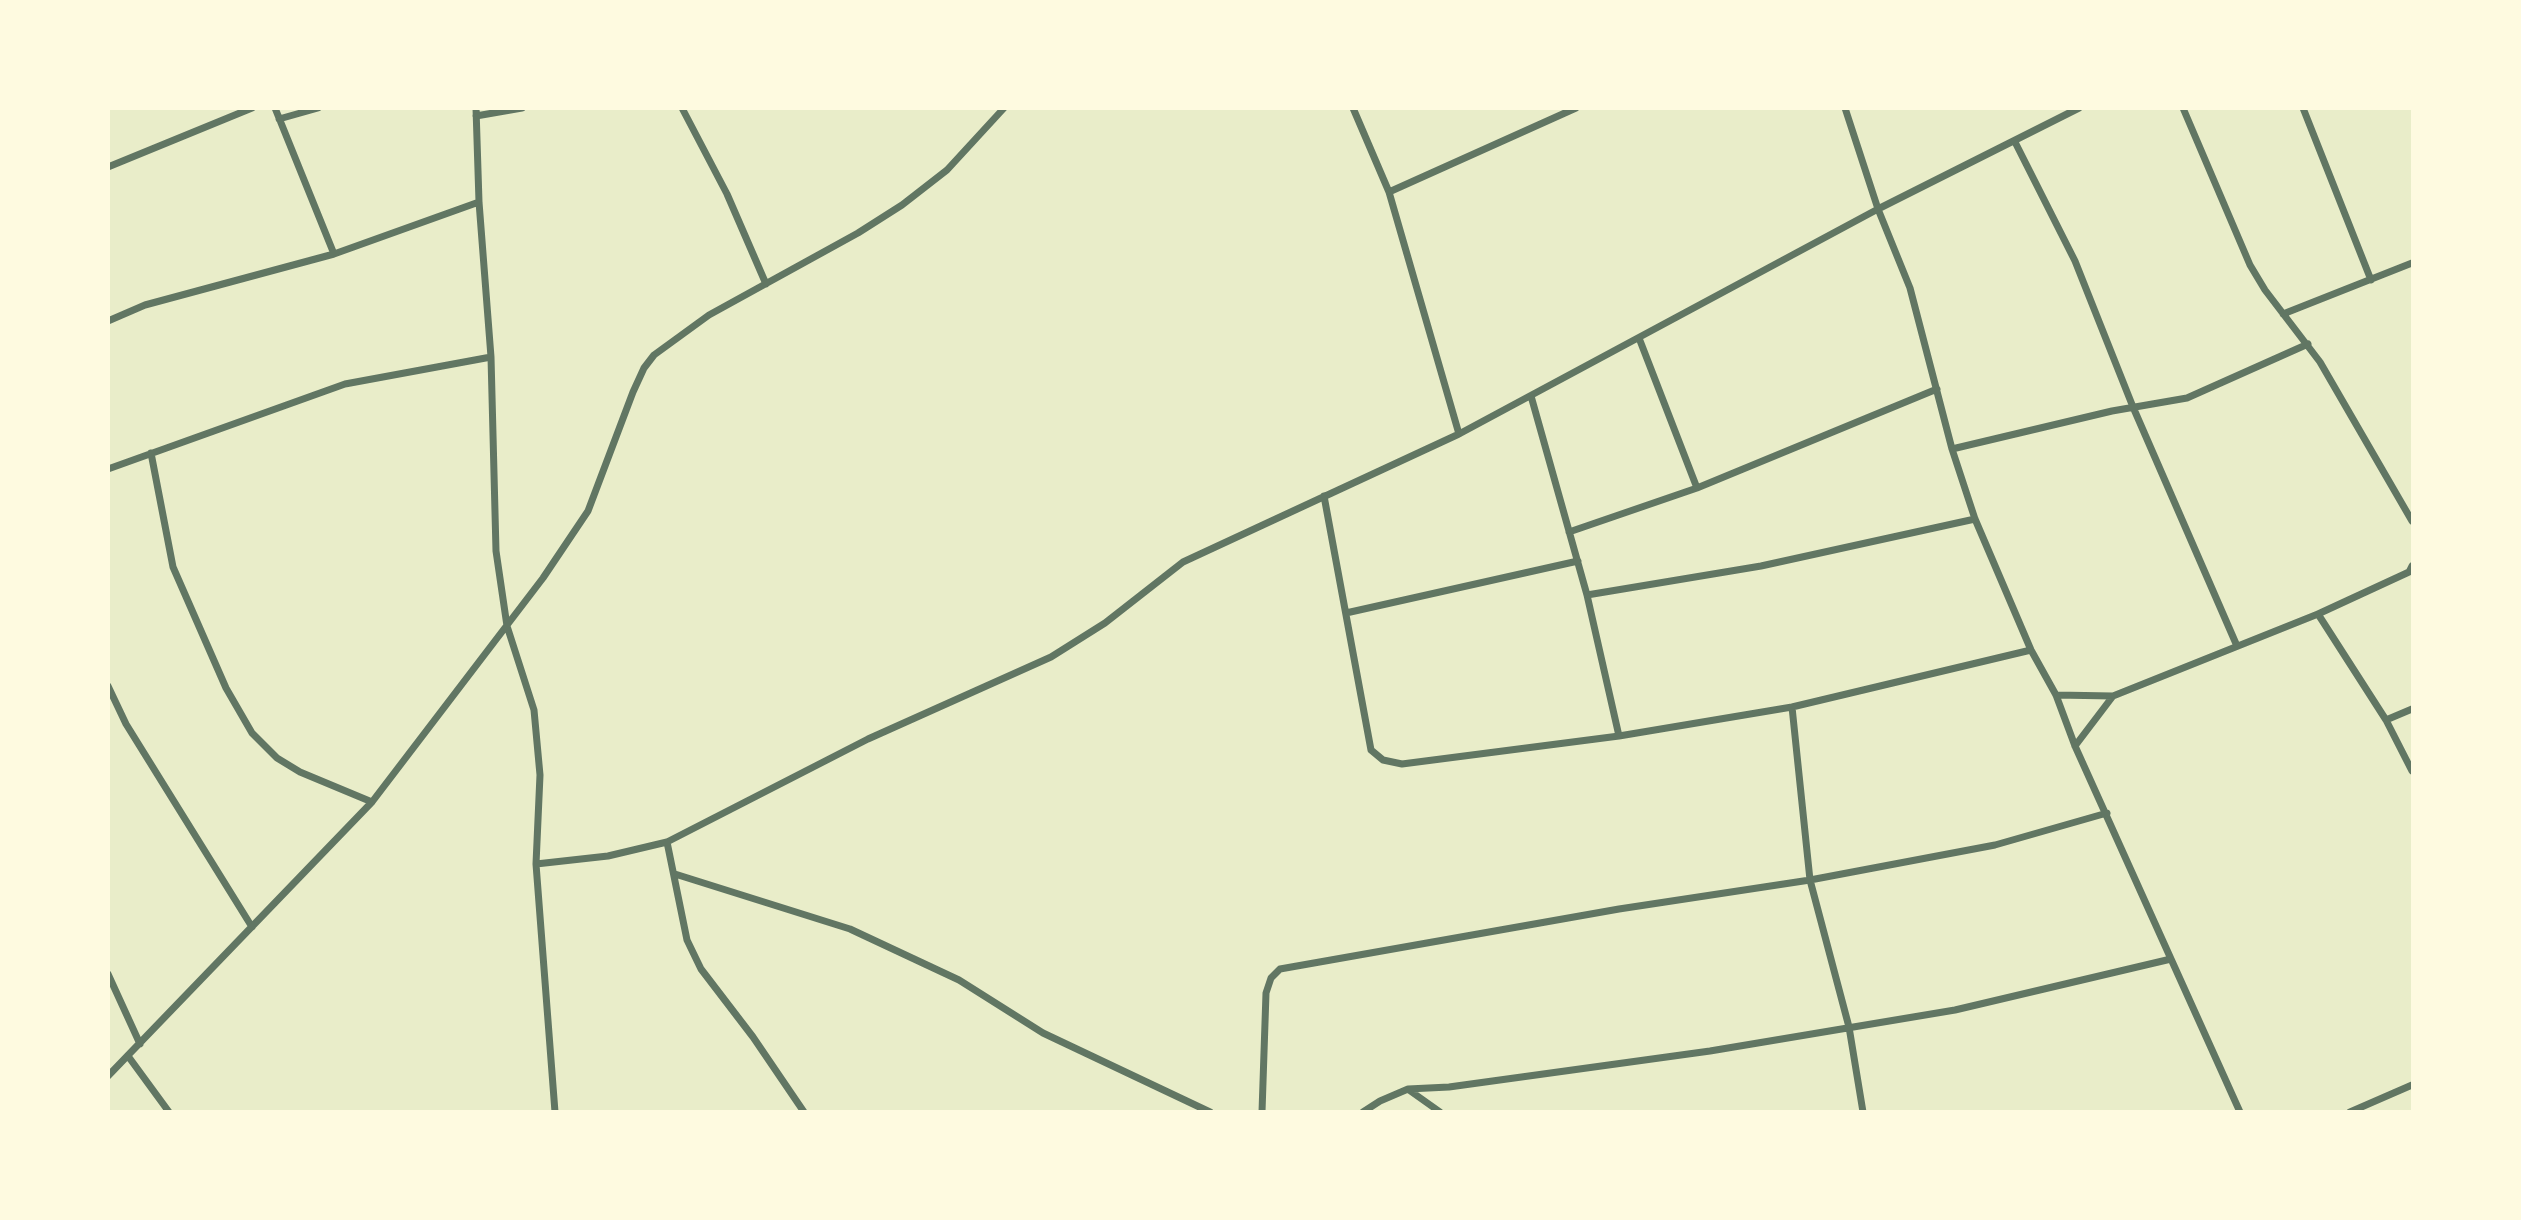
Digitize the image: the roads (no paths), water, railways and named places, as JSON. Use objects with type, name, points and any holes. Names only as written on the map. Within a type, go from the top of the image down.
[{"type":"street","points":[[108,167],[252,108]]},
{"type":"street","points":[[275,108],[334,254]]},
{"type":"street","points":[[279,119],[318,108]]},
{"type":"street","points":[[522,108],[476,112],[479,202],[491,357],[496,551],[507,626],[534,710],[540,775],[536,864],[555,1111]]},
{"type":"street","points":[[682,108],[727,194],[766,284]]},
{"type":"street","points":[[108,1076],[372,802],[507,626],[588,510],[633,392],[644,368],[654,355],[709,315],[858,233],[902,205],[947,170],[1004,108]]},
{"type":"street","points":[[1353,108],[1389,192],[1459,434]]},
{"type":"street","points":[[1389,192],[1576,108]]},
{"type":"street","points":[[1845,108],[1878,209],[1910,288],[1952,449],[1975,519],[2031,650],[2056,695],[2075,746],[2240,1111]]},
{"type":"street","points":[[536,864],[608,856],[667,842],[868,739],[1051,657],[1105,623],[1183,562],[1459,434],[1878,209],[2079,108]]},
{"type":"street","points":[[2183,108],[2250,265],[2320,362],[2413,522]]},
{"type":"street","points":[[2303,108],[2371,280]]},
{"type":"street","points":[[2015,142],[2075,261],[2133,407],[2237,646]]},
{"type":"street","points":[[108,321],[145,305],[334,254],[479,202]]},
{"type":"street","points":[[2283,314],[2413,263]]},
{"type":"street","points":[[1639,338],[1697,488]]},
{"type":"street","points":[[1952,449],[2133,407],[2146,407],[2187,398],[2308,344]]},
{"type":"street","points":[[108,469],[345,384],[491,357]]},
{"type":"street","points":[[1569,532],[1697,488],[1937,389]]},
{"type":"street","points":[[1531,396],[1587,595],[1619,736]]},
{"type":"street","points":[[152,453],[173,567],[226,688],[252,733],[277,758],[300,772],[372,802]]},
{"type":"street","points":[[1324,496],[1371,750],[1383,761],[1402,764],[1619,736],[1792,707],[2031,650]]},
{"type":"street","points":[[1587,595],[1762,566],[1975,519]]},
{"type":"street","points":[[1346,613],[1578,561]]},
{"type":"street","points":[[2056,695],[2113,696],[2318,614],[2409,572],[2413,566]]},
{"type":"street","points":[[2318,614],[2386,720],[2413,771]]},
{"type":"street","points":[[108,686],[126,724],[252,927]]},
{"type":"street","points":[[2075,746],[2113,696]]},
{"type":"street","points":[[1792,707],[1810,880],[1849,1027],[1863,1111]]},
{"type":"street","points":[[2386,720],[2413,709]]},
{"type":"street","points":[[1262,1111],[1266,993],[1272,978],[1280,969],[1619,909],[1810,880],[1995,845],[2107,813]]},
{"type":"street","points":[[667,842],[687,940],[701,969],[753,1037],[804,1111]]},
{"type":"street","points":[[675,874],[850,929],[959,980],[1043,1033],[1210,1111]]},
{"type":"street","points":[[1363,1111],[1408,1089],[1449,1087],[1697,1053],[1955,1010],[2171,959]]},
{"type":"street","points":[[108,974],[140,1044]]},
{"type":"street","points":[[128,1056],[169,1111]]},
{"type":"street","points":[[2350,1111],[2413,1085]]},
{"type":"street","points":[[1408,1089],[1440,1111]]}]
